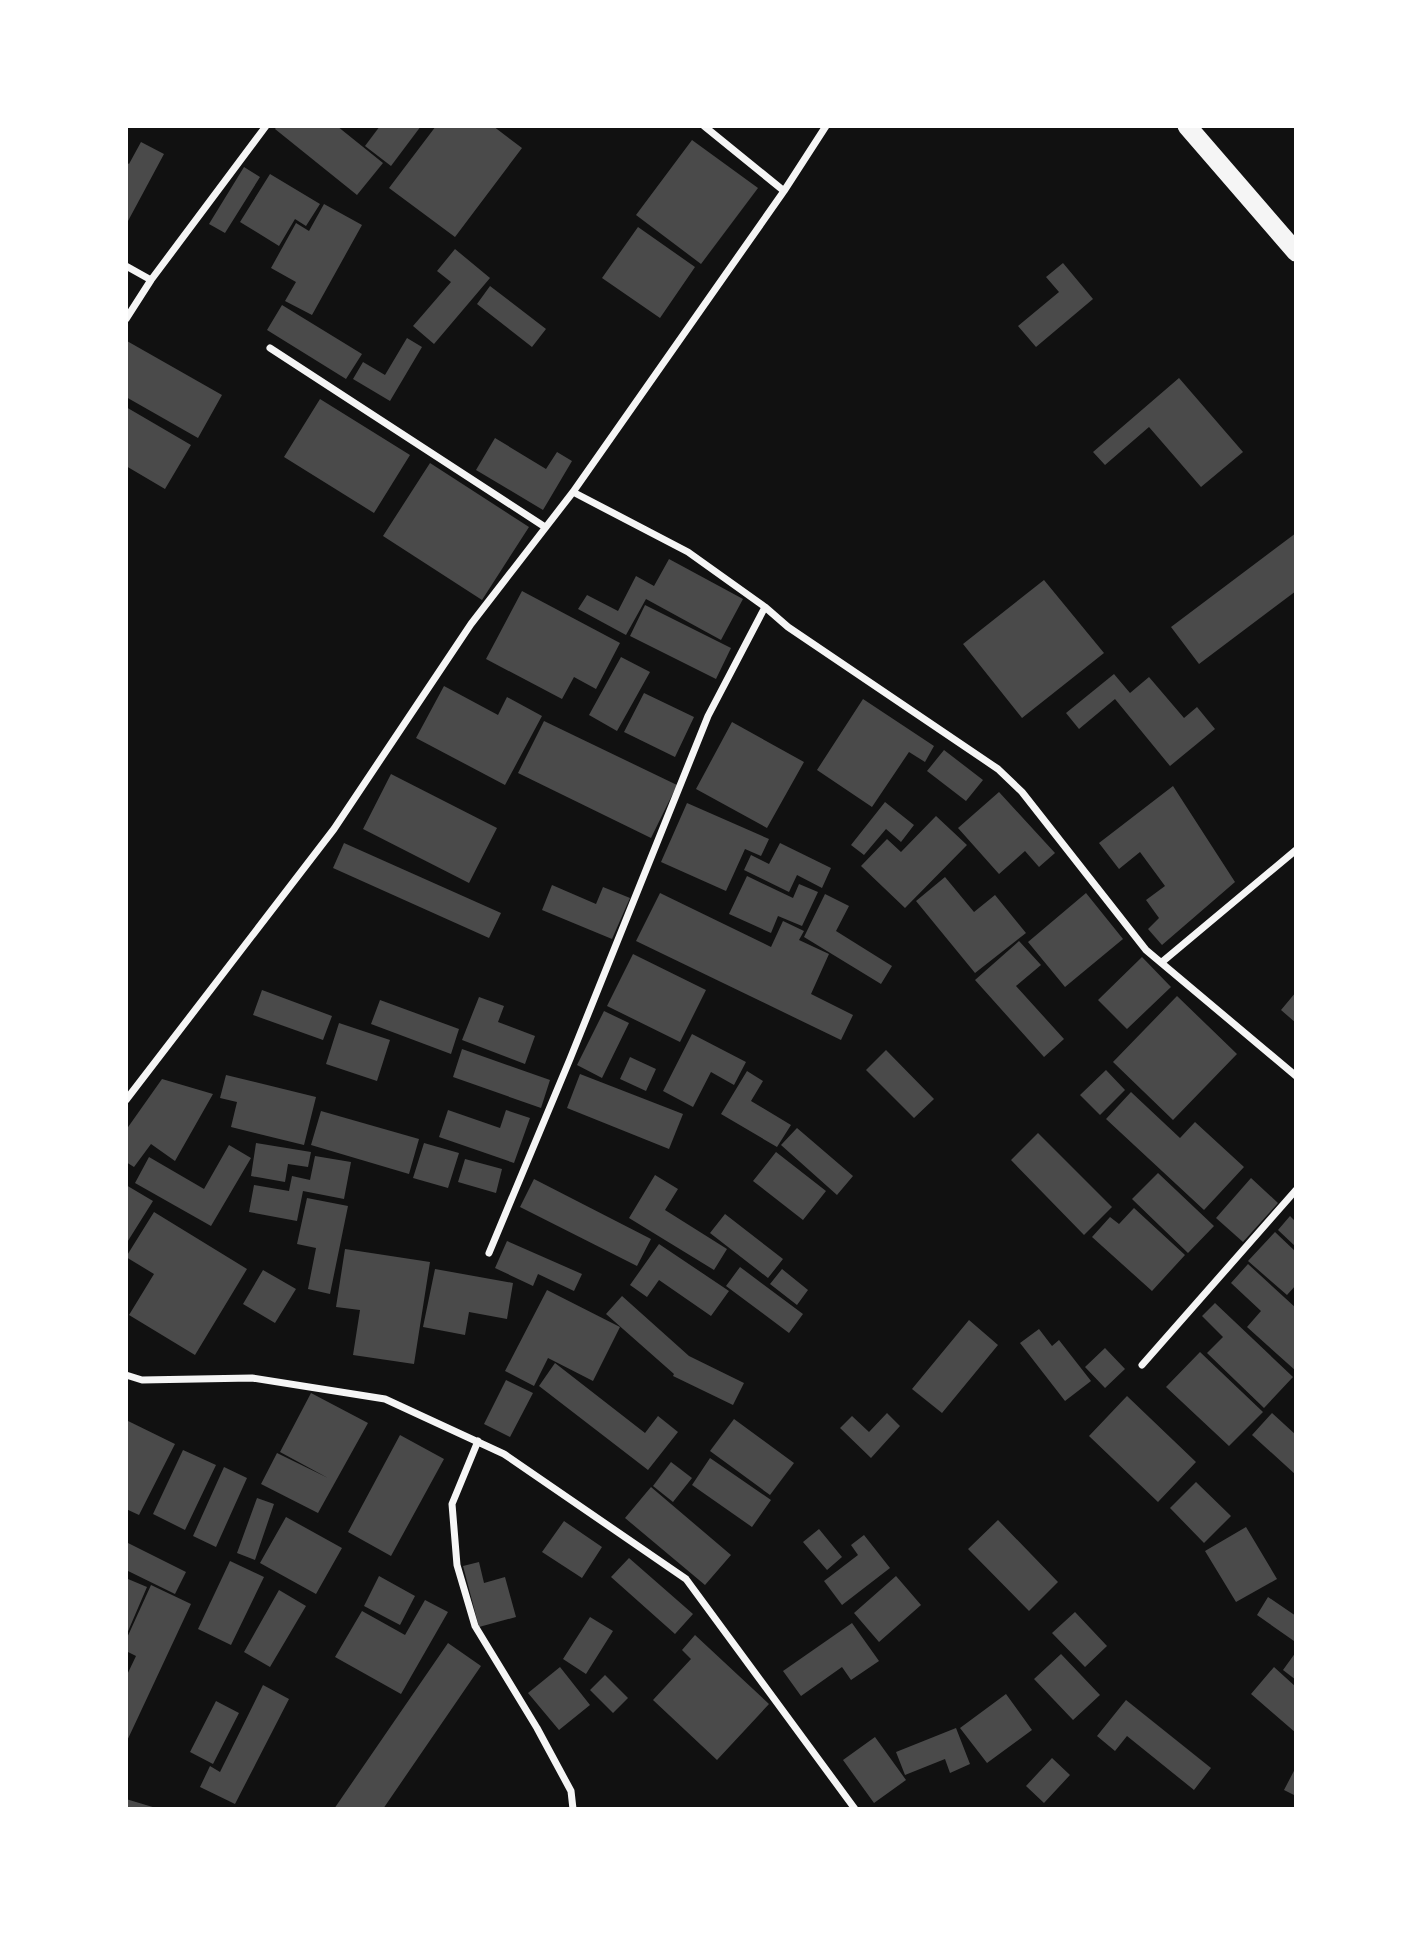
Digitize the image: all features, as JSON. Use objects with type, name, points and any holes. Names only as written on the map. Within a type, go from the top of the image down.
[{"type":"highway","points":[[1187,126],[1296,252]]},
{"type":"street","points":[[126,319],[151,280],[266,126]]},
{"type":"street","points":[[704,126],[784,191]]},
{"type":"street","points":[[126,1100],[334,829],[471,624],[573,492],[784,191],[826,126]]},
{"type":"street","points":[[126,266],[151,280]]},
{"type":"street","points":[[270,348],[545,527]]},
{"type":"street","points":[[573,492],[688,552],[765,607],[788,628],[998,769],[1022,792],[1146,950],[1296,1076]]},
{"type":"street","points":[[489,1253],[708,716],[765,607]]},
{"type":"street","points":[[1162,962],[1296,850]]},
{"type":"street","points":[[1142,1365],[1296,1190]]},
{"type":"street","points":[[126,1375],[142,1380],[252,1378],[385,1399],[504,1454],[686,1578],[855,1809]]},
{"type":"street","points":[[478,1441],[452,1504],[457,1565],[475,1626],[571,1791],[573,1809]]},
{"type":"building","points":[[277,126],[337,126],[383,163],[357,195],[275,129]]},
{"type":"building","points":[[380,126],[421,126],[391,166],[365,146]]},
{"type":"building","points":[[436,126],[493,126],[522,148],[455,237],[389,188]]},
{"type":"building","points":[[692,140],[758,188],[701,264],[636,215]]},
{"type":"building","points":[[141,142],[164,154],[128,221],[126,162],[129,164]]},
{"type":"building","points":[[244,167],[260,177],[225,233],[209,224]]},
{"type":"building","points":[[270,174],[320,204],[306,226],[295,219],[279,246],[240,222]]},
{"type":"building","points":[[324,204],[362,225],[312,315],[285,301],[296,282],[271,268],[296,223],[309,231]]},
{"type":"building","points":[[638,227],[695,267],[660,318],[602,278]]},
{"type":"building","points":[[455,249],[490,278],[434,344],[413,326],[451,282],[437,271]]},
{"type":"building","points":[[1063,263],[1093,299],[1036,347],[1018,326],[1059,292],[1046,277]]},
{"type":"building","points":[[490,286],[546,329],[532,347],[477,304]]},
{"type":"building","points":[[282,305],[362,354],[346,379],[267,330]]},
{"type":"building","points":[[407,338],[422,347],[390,401],[353,379],[363,362],[385,375]]},
{"type":"building","points":[[127,341],[222,395],[198,438],[126,397]]},
{"type":"building","points":[[1179,378],[1243,452],[1201,487],[1149,427],[1105,465],[1093,452]]},
{"type":"building","points":[[320,399],[410,455],[374,513],[284,457]]},
{"type":"building","points":[[126,407],[191,445],[165,489],[126,466]]},
{"type":"building","points":[[495,438],[546,469],[557,452],[572,461],[543,510],[476,470]]},
{"type":"building","points":[[430,463],[529,527],[482,600],[383,536]]},
{"type":"building","points":[[1296,533],[1296,591],[1199,664],[1171,627]]},
{"type":"building","points":[[669,559],[743,599],[721,640],[646,599],[626,635],[578,609],[587,595],[618,611],[636,576],[654,586]]},
{"type":"building","points":[[1044,580],[1104,653],[1022,718],[963,644]]},
{"type":"building","points":[[522,591],[620,643],[596,689],[574,677],[562,699],[486,659]]},
{"type":"building","points":[[645,605],[731,648],[716,679],[630,636]]},
{"type":"building","points":[[621,657],[650,672],[617,731],[589,715]]},
{"type":"building","points":[[1114,674],[1130,693],[1149,677],[1184,718],[1197,707],[1215,729],[1170,766],[1115,699],[1079,729],[1066,713]]},
{"type":"building","points":[[444,686],[498,715],[507,697],[542,716],[505,785],[416,738]]},
{"type":"building","points":[[644,693],[694,717],[675,757],[624,732]]},
{"type":"building","points":[[863,699],[934,746],[925,762],[909,752],[872,807],[817,770]]},
{"type":"building","points":[[544,721],[677,785],[651,838],[518,773]]},
{"type":"building","points":[[732,722],[804,762],[767,828],[696,789]]},
{"type":"building","points":[[944,750],[983,780],[966,801],[927,771]]},
{"type":"building","points":[[391,774],[497,828],[469,883],[363,829]]},
{"type":"building","points":[[1173,786],[1235,882],[1162,945],[1148,929],[1159,918],[1146,900],[1165,886],[1140,852],[1119,869],[1099,843]]},
{"type":"building","points":[[999,792],[1055,853],[1039,867],[1025,851],[999,874],[958,828]]},
{"type":"building","points":[[885,802],[914,825],[901,842],[886,829],[864,855],[851,845]]},
{"type":"building","points":[[687,803],[769,839],[761,856],[745,849],[726,891],[661,862]]},
{"type":"building","points":[[936,816],[967,845],[905,908],[861,866],[887,839],[901,852]]},
{"type":"building","points":[[344,843],[501,913],[489,938],[333,868]]},
{"type":"building","points":[[780,843],[831,868],[822,888],[797,875],[789,892],[744,870],[751,855],[769,864]]},
{"type":"building","points":[[747,876],[793,898],[799,884],[818,892],[802,926],[778,916],[771,933],[729,914]]},
{"type":"building","points":[[945,877],[974,912],[995,895],[1026,933],[975,973],[916,901]]},
{"type":"building","points":[[552,885],[596,904],[603,887],[630,898],[612,939],[542,910]]},
{"type":"building","points":[[660,893],[771,947],[783,921],[804,931],[799,940],[829,954],[811,994],[853,1015],[841,1040],[636,941]]},
{"type":"building","points":[[1086,893],[1123,939],[1065,987],[1028,942]]},
{"type":"building","points":[[825,894],[849,906],[836,931],[892,966],[881,984],[804,937]]},
{"type":"building","points":[[1019,941],[1041,965],[1016,986],[1064,1039],[1044,1057],[975,980]]},
{"type":"building","points":[[633,954],[706,990],[680,1042],[607,1006]]},
{"type":"building","points":[[1142,957],[1171,987],[1127,1029],[1098,1000]]},
{"type":"building","points":[[262,990],[332,1016],[323,1040],[253,1015]]},
{"type":"building","points":[[1296,992],[1296,1023],[1281,1010]]},
{"type":"building","points":[[1177,996],[1237,1054],[1173,1120],[1113,1062]]},
{"type":"building","points":[[479,997],[504,1006],[498,1022],[535,1036],[525,1064],[462,1040]]},
{"type":"building","points":[[380,1000],[459,1029],[451,1054],[371,1024]]},
{"type":"building","points":[[604,1011],[629,1023],[602,1078],[577,1065]]},
{"type":"building","points":[[339,1023],[390,1040],[377,1081],[326,1064]]},
{"type":"building","points":[[692,1034],[746,1062],[734,1085],[711,1072],[693,1107],[663,1091]]},
{"type":"building","points":[[462,1049],[550,1080],[541,1108],[453,1077]]},
{"type":"building","points":[[886,1050],[934,1099],[914,1118],[866,1070]]},
{"type":"building","points":[[630,1057],[656,1069],[646,1091],[620,1079]]},
{"type":"building","points":[[1106,1070],[1125,1090],[1100,1115],[1080,1095]]},
{"type":"building","points":[[747,1071],[763,1081],[751,1101],[791,1125],[777,1147],[721,1114]]},
{"type":"building","points":[[580,1074],[683,1114],[669,1149],[567,1108]]},
{"type":"building","points":[[226,1075],[316,1097],[304,1145],[231,1127],[237,1102],[220,1098]]},
{"type":"building","points":[[162,1079],[213,1094],[175,1161],[151,1144],[134,1167],[126,1162],[126,1130]]},
{"type":"building","points":[[1131,1092],[1180,1138],[1195,1122],[1244,1167],[1204,1210],[1106,1119]]},
{"type":"building","points":[[448,1110],[500,1128],[506,1110],[530,1118],[514,1163],[439,1137]]},
{"type":"building","points":[[321,1111],[419,1139],[409,1174],[311,1145]]},
{"type":"building","points":[[797,1128],[853,1176],[837,1195],[781,1145]]},
{"type":"building","points":[[1038,1133],[1112,1207],[1084,1235],[1011,1160]]},
{"type":"building","points":[[256,1143],[311,1152],[308,1167],[288,1164],[285,1182],[251,1176]]},
{"type":"building","points":[[424,1143],[459,1153],[448,1188],[413,1178]]},
{"type":"building","points":[[229,1145],[251,1158],[211,1226],[135,1183],[149,1157],[204,1189]]},
{"type":"building","points":[[776,1152],[826,1191],[803,1220],[753,1181]]},
{"type":"building","points":[[315,1156],[351,1162],[344,1199],[303,1191],[297,1221],[249,1212],[254,1185],[289,1191],[292,1176],[310,1180]]},
{"type":"building","points":[[465,1159],[502,1169],[496,1193],[458,1182]]},
{"type":"building","points":[[1158,1173],[1214,1226],[1188,1253],[1132,1199]]},
{"type":"building","points":[[655,1175],[678,1189],[665,1210],[727,1249],[714,1270],[629,1218]]},
{"type":"building","points":[[1251,1178],[1278,1203],[1243,1242],[1216,1218]]},
{"type":"building","points":[[534,1179],[651,1239],[637,1266],[520,1207]]},
{"type":"building","points":[[126,1185],[153,1201],[126,1244]]},
{"type":"building","points":[[307,1198],[348,1206],[330,1294],[308,1289],[316,1248],[297,1244]]},
{"type":"building","points":[[1134,1208],[1185,1255],[1152,1291],[1092,1237],[1110,1217],[1119,1224]]},
{"type":"building","points":[[154,1212],[247,1269],[195,1355],[129,1315],[154,1274],[126,1257]]},
{"type":"building","points":[[725,1214],[783,1259],[768,1278],[710,1233]]},
{"type":"building","points":[[1290,1216],[1296,1222],[1296,1247],[1278,1230]]},
{"type":"building","points":[[1275,1232],[1296,1252],[1296,1285],[1287,1295],[1248,1261]]},
{"type":"building","points":[[507,1241],[582,1274],[574,1291],[538,1274],[533,1286],[495,1268]]},
{"type":"building","points":[[659,1244],[729,1291],[711,1316],[659,1280],[647,1297],[630,1285]]},
{"type":"building","points":[[345,1249],[430,1262],[414,1364],[353,1355],[360,1310],[336,1307]]},
{"type":"building","points":[[1248,1264],[1296,1308],[1296,1371],[1247,1327],[1261,1311],[1231,1283]]},
{"type":"building","points":[[740,1267],[803,1314],[789,1333],[726,1286]]},
{"type":"building","points":[[435,1269],[513,1283],[507,1319],[469,1312],[465,1335],[423,1327]]},
{"type":"building","points":[[782,1269],[808,1290],[797,1305],[770,1284]]},
{"type":"building","points":[[263,1270],[296,1289],[275,1323],[243,1304]]},
{"type":"building","points":[[547,1290],[620,1327],[593,1381],[548,1358],[534,1386],[505,1371]]},
{"type":"building","points":[[622,1296],[689,1356],[744,1383],[733,1405],[673,1376],[674,1374],[606,1314]]},
{"type":"building","points":[[1215,1303],[1293,1377],[1264,1408],[1207,1353],[1223,1337],[1202,1316]]},
{"type":"building","points":[[969,1320],[998,1345],[942,1413],[912,1389]]},
{"type":"building","points":[[1039,1329],[1052,1346],[1059,1340],[1091,1381],[1065,1401],[1020,1343]]},
{"type":"building","points":[[1105,1348],[1125,1369],[1105,1388],[1085,1367]]},
{"type":"building","points":[[1200,1352],[1263,1412],[1229,1446],[1166,1387]]},
{"type":"building","points":[[555,1363],[645,1433],[658,1416],[678,1432],[648,1470],[539,1386]]},
{"type":"building","points":[[506,1380],[533,1393],[510,1437],[484,1424]]},
{"type":"building","points":[[311,1393],[368,1423],[318,1513],[261,1484],[277,1453],[328,1478],[280,1452]]},
{"type":"building","points":[[1127,1396],[1196,1462],[1158,1502],[1089,1436]]},
{"type":"building","points":[[887,1413],[900,1426],[871,1458],[840,1428],[852,1416],[869,1432]]},
{"type":"building","points":[[1272,1413],[1296,1435],[1296,1475],[1252,1435]]},
{"type":"building","points":[[734,1419],[794,1463],[770,1495],[710,1451]]},
{"type":"building","points":[[126,1420],[175,1444],[139,1515],[126,1509]]},
{"type":"building","points":[[400,1435],[444,1459],[391,1556],[348,1532]]},
{"type":"building","points":[[183,1450],[216,1465],[185,1530],[153,1514]]},
{"type":"building","points":[[710,1458],[771,1500],[752,1527],[692,1485]]},
{"type":"building","points":[[671,1462],[692,1478],[673,1502],[653,1486]]},
{"type":"building","points":[[224,1467],[247,1478],[216,1547],[193,1536]]},
{"type":"building","points":[[1196,1482],[1231,1516],[1204,1543],[1170,1508]]},
{"type":"building","points":[[651,1487],[731,1555],[705,1585],[625,1518]]},
{"type":"building","points":[[257,1498],[274,1504],[255,1560],[237,1553]]},
{"type":"building","points":[[286,1517],[342,1548],[316,1594],[260,1563]]},
{"type":"building","points":[[998,1520],[1058,1582],[1029,1611],[968,1549]]},
{"type":"building","points":[[564,1521],[602,1547],[582,1578],[542,1552]]},
{"type":"building","points":[[1246,1527],[1277,1579],[1236,1602],[1205,1551]]},
{"type":"building","points":[[819,1529],[842,1557],[827,1570],[803,1542]]},
{"type":"building","points":[[864,1535],[890,1568],[842,1605],[824,1581],[858,1555],[851,1545]]},
{"type":"building","points":[[126,1542],[186,1572],[175,1594],[126,1570]]},
{"type":"building","points":[[629,1558],[693,1614],[675,1634],[611,1577]]},
{"type":"building","points":[[230,1561],[264,1577],[231,1645],[198,1629]]},
{"type":"building","points":[[479,1562],[484,1583],[505,1577],[516,1617],[479,1627],[463,1566]]},
{"type":"building","points":[[379,1576],[415,1596],[400,1625],[364,1606]]},
{"type":"building","points":[[896,1576],[921,1605],[879,1642],[854,1613]]},
{"type":"building","points":[[128,1579],[147,1587],[126,1636],[126,1583]]},
{"type":"building","points":[[151,1585],[191,1604],[126,1743],[126,1677],[136,1656],[126,1651],[126,1640]]},
{"type":"building","points":[[279,1590],[306,1606],[270,1667],[244,1652]]},
{"type":"building","points":[[1268,1597],[1296,1616],[1294,1641],[1257,1615]]},
{"type":"building","points":[[425,1600],[448,1612],[401,1694],[335,1657],[362,1611],[405,1635]]},
{"type":"building","points":[[1075,1612],[1107,1646],[1085,1667],[1052,1633]]},
{"type":"building","points":[[590,1617],[613,1631],[586,1674],[563,1659]]},
{"type":"building","points":[[852,1623],[879,1661],[851,1680],[842,1667],[801,1696],[783,1671]]},
{"type":"building","points":[[695,1635],[769,1704],[717,1760],[653,1700],[691,1659],[682,1650]]},
{"type":"building","points":[[448,1643],[481,1666],[383,1809],[334,1809]]},
{"type":"building","points":[[1296,1652],[1296,1680],[1283,1670]]},
{"type":"building","points":[[1061,1654],[1100,1695],[1073,1720],[1034,1679]]},
{"type":"building","points":[[560,1667],[590,1705],[559,1730],[528,1693]]},
{"type":"building","points":[[1274,1667],[1296,1687],[1296,1733],[1251,1694]]},
{"type":"building","points":[[605,1675],[628,1698],[613,1713],[590,1690]]},
{"type":"building","points":[[263,1685],[289,1699],[235,1804],[200,1787],[210,1766],[220,1772]]},
{"type":"building","points":[[1006,1694],[1032,1730],[987,1763],[960,1728]]},
{"type":"building","points":[[1126,1700],[1211,1768],[1194,1790],[1127,1736],[1115,1751],[1097,1736]]},
{"type":"building","points":[[216,1701],[239,1713],[213,1764],[190,1752]]},
{"type":"building","points":[[956,1728],[970,1764],[950,1773],[945,1759],[905,1775],[896,1752]]},
{"type":"building","points":[[875,1737],[906,1780],[874,1803],[843,1760]]},
{"type":"building","points":[[1052,1758],[1070,1775],[1044,1803],[1026,1786]]},
{"type":"building","points":[[1296,1767],[1296,1796],[1284,1790]]},
{"type":"building","points":[[126,1799],[156,1808],[156,1809],[126,1809]]}]
